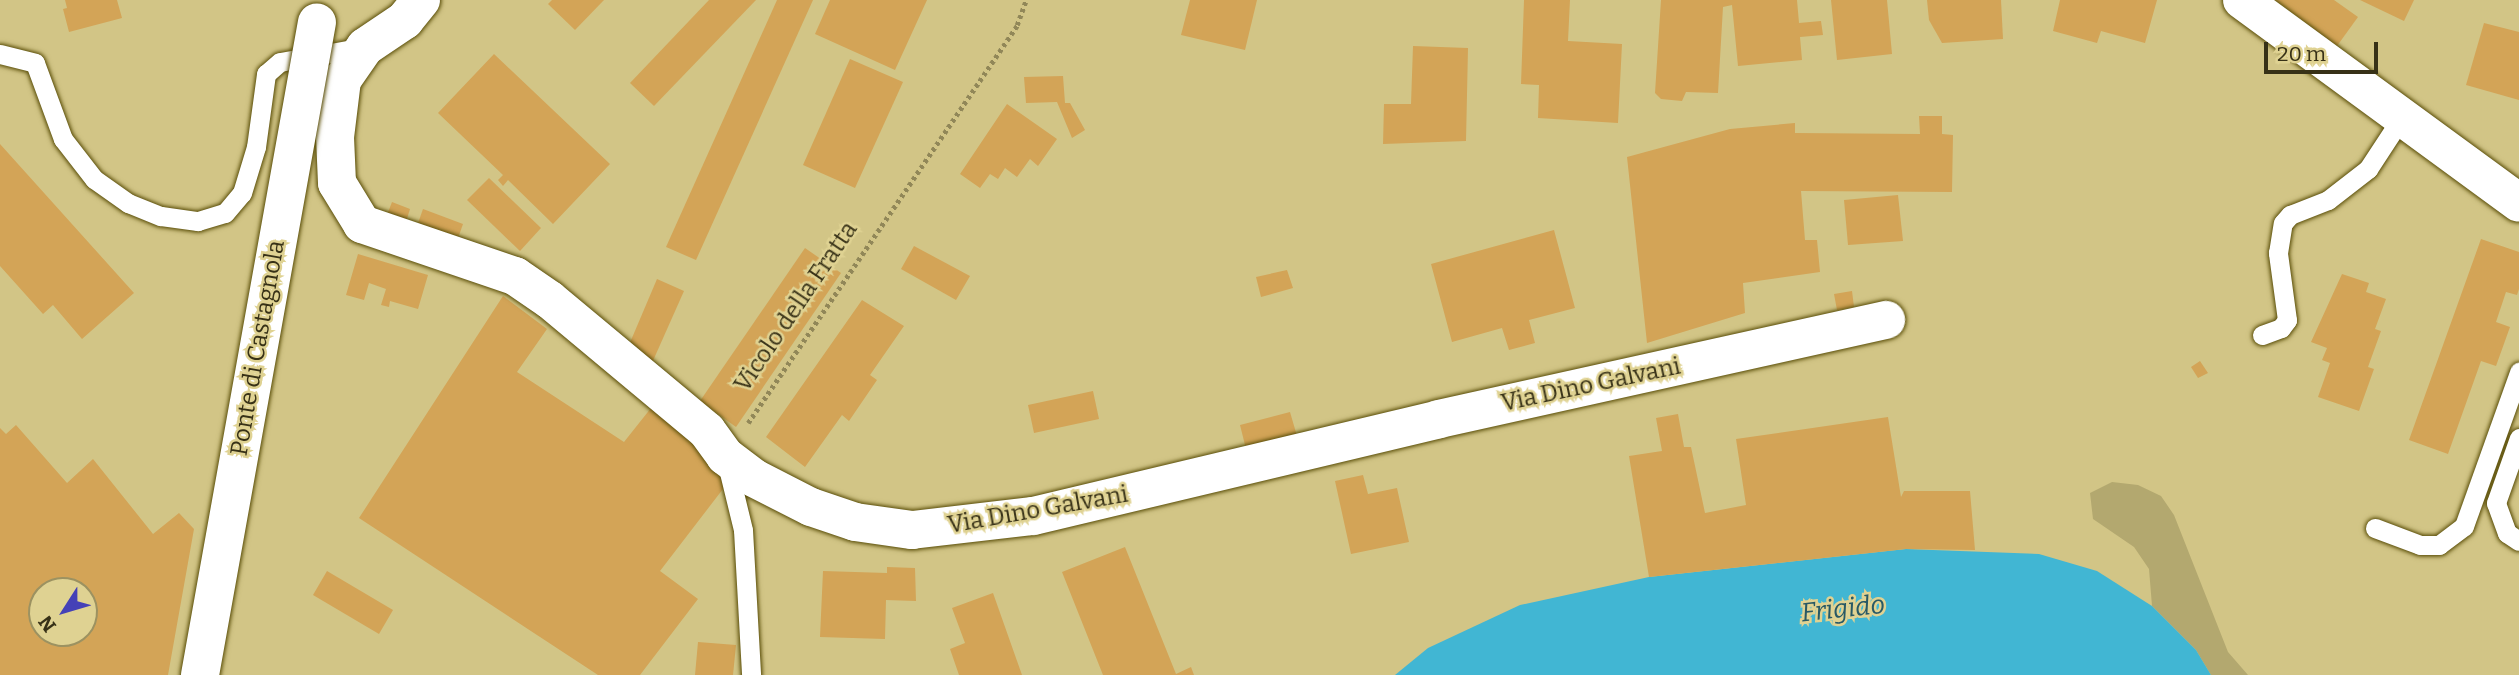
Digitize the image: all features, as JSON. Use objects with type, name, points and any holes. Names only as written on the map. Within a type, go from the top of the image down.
[{"type":"street","name":"Via Dino Galvani","points":[[421,0],[405,20],[365,47],[342,80],[335,137],[337,183],[362,224],[515,276],[550,300],[707,431],[725,456],[754,478],[811,507],[855,522],[912,530],[958,528],[1090,504],[1439,419],[1886,320]]},
{"type":"street","points":[[2242,0],[2519,203]]},
{"type":"street","name":"Ponte di Castagnola","points":[[200,675],[317,22]]},
{"type":"lane","points":[[0,54],[35,63],[63,139],[94,179],[128,203],[161,216],[198,221],[225,213],[242,192],[256,147],[266,75],[280,62],[365,47]]},
{"type":"lane","points":[[2262,335],[2281,328],[2287,320],[2278,253],[2283,223],[2290,215],[2328,200],[2368,169],[2402,117]]},
{"type":"lane","points":[[2375,528],[2430,545],[2439,545],[2464,526],[2519,372]]},
{"type":"lane","points":[[2519,438],[2496,503],[2507,533],[2519,541]]},
{"type":"lane","points":[[725,456],[743,530],[751,675]]},
{"type":"path","name":"Vicolo della Fratta","points":[[725,456],[1017,25],[1026,0]]},
{"type":"shaded area","points":[[2112,482],[2138,485],[2161,496],[2174,515],[2228,652],[2248,675],[2211,675],[2196,650],[2152,606],[2149,569],[2134,547],[2093,519],[2090,493]]},
{"type":"water","name":"Frigido","points":[[1906,549],[2039,554],[2097,571],[2152,606],[2196,650],[2211,675],[1395,675],[1428,648],[1520,605],[1649,577]]},
{"type":"building","points":[[65,0],[117,0],[122,18],[69,32],[63,9],[67,8]]},
{"type":"building","points":[[552,0],[604,0],[575,30],[548,4]]},
{"type":"building","points":[[709,0],[756,0],[654,106],[630,83]]},
{"type":"building","points":[[777,0],[813,0],[696,260],[666,247]]},
{"type":"building","points":[[830,0],[927,0],[895,70],[815,34]]},
{"type":"building","points":[[1190,0],[1257,0],[1245,50],[1181,35]]},
{"type":"building","points":[[1524,0],[1570,0],[1568,41],[1622,44],[1618,123],[1538,118],[1539,85],[1521,84]]},
{"type":"building","points":[[1661,0],[1797,0],[1799,23],[1821,21],[1823,35],[1800,37],[1802,60],[1738,66],[1732,5],[1723,7],[1718,93],[1686,92],[1682,101],[1661,99],[1655,93]]},
{"type":"building","points":[[1831,0],[1887,0],[1892,54],[1837,60]]},
{"type":"building","points":[[1927,0],[2001,0],[2003,39],[1942,43],[1929,20]]},
{"type":"building","points":[[2060,0],[2157,0],[2145,43],[2101,31],[2097,43],[2053,31]]},
{"type":"building","points":[[2275,0],[2334,0],[2358,17],[2337,46]]},
{"type":"building","points":[[2360,0],[2414,0],[2404,21]]},
{"type":"building","points":[[2484,23],[2519,32],[2519,100],[2466,85]]},
{"type":"building","points":[[1413,46],[1468,48],[1466,141],[1383,144],[1384,104],[1411,104]]},
{"type":"building","points":[[494,54],[610,164],[553,224],[508,180],[503,186],[498,180],[503,175],[438,113]]},
{"type":"building","points":[[850,59],[903,82],[855,188],[803,165]]},
{"type":"building","points":[[1063,76],[1065,103],[1070,103],[1085,130],[1072,138],[1057,102],[1026,103],[1024,77]]},
{"type":"building","points":[[1007,104],[1057,139],[1038,166],[1030,159],[1017,177],[1005,168],[998,179],[990,174],[980,188],[960,174]]},
{"type":"building","points":[[1919,116],[1942,116],[1942,134],[1953,135],[1952,192],[1801,191],[1805,240],[1817,240],[1820,272],[1743,283],[1745,313],[1647,343],[1627,157],[1730,129],[1795,123],[1795,133],[1920,134]]},
{"type":"building","points":[[0,144],[134,293],[82,339],[53,305],[43,314],[0,266]]},
{"type":"building","points":[[489,178],[541,228],[520,251],[467,200]]},
{"type":"building","points":[[1898,195],[1903,241],[1848,245],[1844,200]]},
{"type":"building","points":[[392,202],[410,209],[406,222],[387,215]]},
{"type":"building","points":[[423,209],[463,224],[457,241],[417,226]]},
{"type":"building","points":[[1554,230],[1575,308],[1529,320],[1535,343],[1509,350],[1502,328],[1452,342],[1431,264]]},
{"type":"building","points":[[2481,239],[2519,252],[2519,289],[2517,295],[2506,292],[2496,322],[2510,327],[2496,366],[2481,361],[2448,454],[2409,440]]},
{"type":"building","points":[[914,246],[970,276],[956,300],[901,269]]},
{"type":"building","points":[[805,248],[841,273],[736,427],[700,401]]},
{"type":"building","points":[[358,254],[428,275],[418,309],[390,301],[389,307],[381,305],[386,289],[369,283],[364,300],[346,295]]},
{"type":"building","points":[[1287,270],[1293,288],[1261,297],[1256,277]]},
{"type":"building","points":[[2342,274],[2369,283],[2366,292],[2386,299],[2375,329],[2381,331],[2368,367],[2374,369],[2359,411],[2318,397],[2330,363],[2322,360],[2327,348],[2311,342]]},
{"type":"building","points":[[657,279],[684,291],[652,363],[629,345]]},
{"type":"building","points":[[1852,291],[1854,307],[1837,310],[1834,294]]},
{"type":"building","points":[[503,296],[547,329],[517,372],[624,442],[651,408],[707,455],[726,485],[660,571],[698,599],[640,675],[598,675],[359,518]]},
{"type":"building","points":[[862,300],[904,326],[870,375],[877,380],[849,421],[842,415],[805,467],[766,437]]},
{"type":"building","points":[[2200,361],[2208,373],[2198,378],[2191,367]]},
{"type":"building","points":[[1093,391],[1099,419],[1034,433],[1028,405]]},
{"type":"building","points":[[1290,412],[1297,436],[1246,449],[1240,425]]},
{"type":"building","points":[[1678,414],[1684,447],[1691,447],[1705,513],[1746,505],[1736,439],[1888,417],[1901,497],[1904,491],[1970,491],[1975,550],[1906,549],[1649,577],[1629,456],[1662,451],[1656,418]]},
{"type":"building","points":[[16,425],[67,483],[93,459],[153,534],[179,513],[194,529],[168,675],[0,675],[0,428],[6,434]]},
{"type":"building","points":[[1363,475],[1368,494],[1397,488],[1409,542],[1351,554],[1335,481]]},
{"type":"building","points":[[1125,547],[1176,674],[1191,667],[1194,675],[1103,675],[1062,572]]},
{"type":"building","points":[[887,567],[915,568],[916,601],[886,600],[885,639],[820,637],[823,571],[887,573]]},
{"type":"building","points":[[327,571],[393,610],[379,634],[313,595]]},
{"type":"building","points":[[993,593],[1022,675],[959,675],[950,649],[965,643],[952,608]]},
{"type":"building","points":[[698,642],[736,645],[733,675],[695,675]]}]
